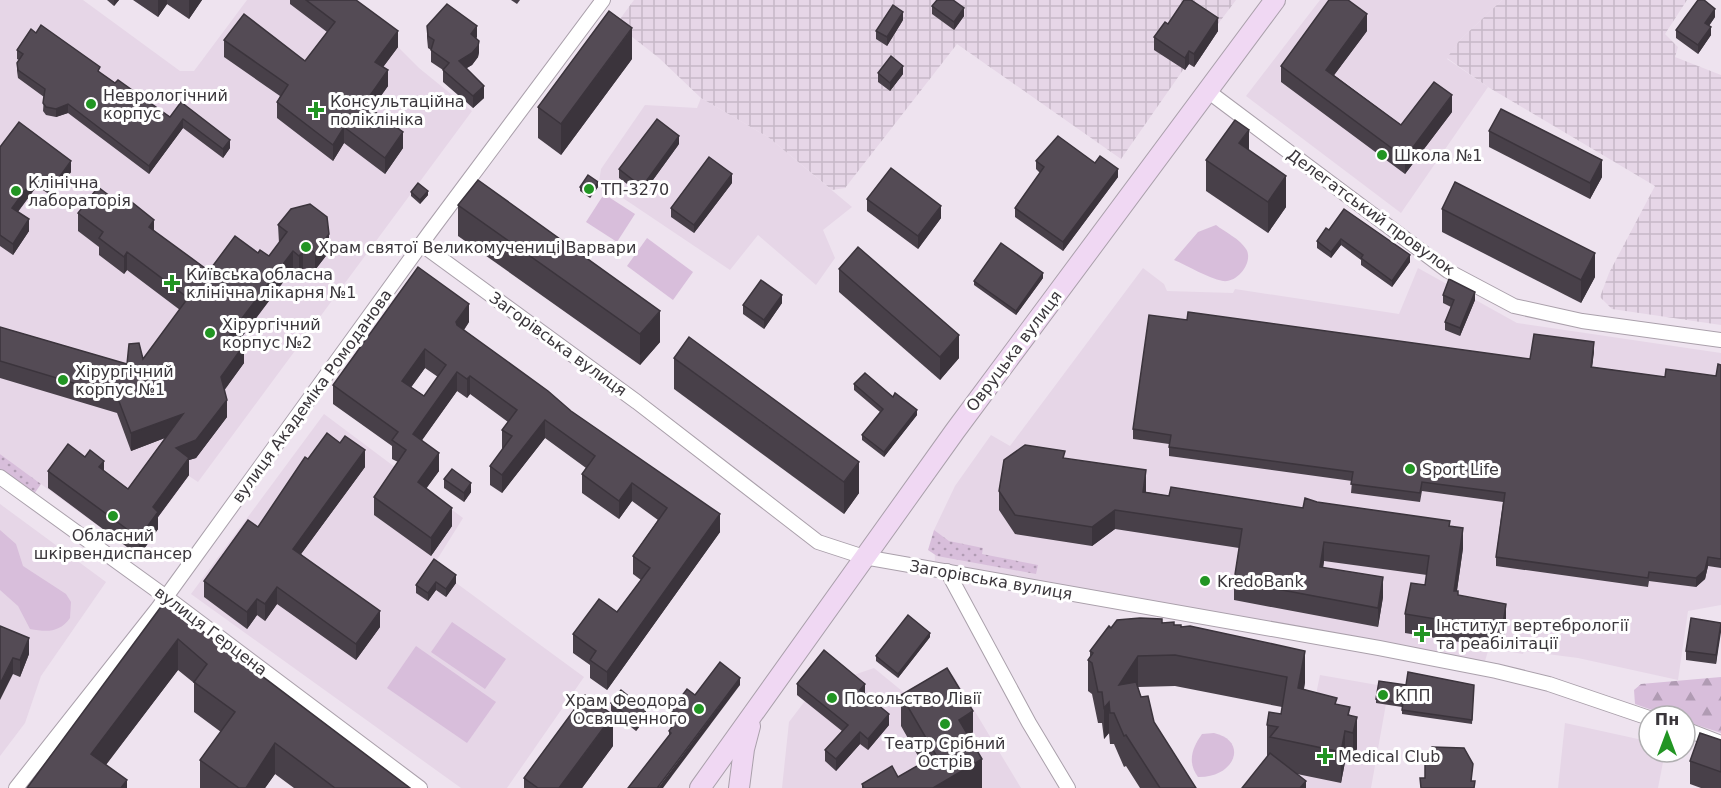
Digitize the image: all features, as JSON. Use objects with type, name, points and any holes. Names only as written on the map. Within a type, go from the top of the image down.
[{"type":"street","name":"вулиця Академіка Ромоданова","points":[[16,788],[166,597],[421,244],[603,0]]},
{"type":"street","name":"Овруцька вулиця","points":[[700,788],[955,430],[1209,92],[1275,0]]},
{"type":"street","name":"Делегатський провулок","points":[[1209,92],[1448,271],[1514,306],[1582,321],[1721,340]]},
{"type":"street","name":"Загорівська вулиця","points":[[421,244],[638,402],[818,542],[864,557],[1379,648],[1506,673],[1557,686],[1637,714]]},
{"type":"street","name":"вулиця Герцена","points":[[0,477],[166,597],[420,788]]},
{"type":"street","points":[[947,571],[1038,740],[1068,788]]},
{"type":"street","name":"Овруцька вулиця","points":[[739,788],[744,749],[757,705]]},
{"type":"street","points":[[1697,734],[1721,743]]},
{"type":"shaded area","name":"Київська обласна клінічна лікарня №1","points":[[0,0],[83,0],[180,71],[194,71],[247,0],[334,0],[398,47],[419,68],[472,111],[198,482],[189,476],[153,525],[158,529],[139,556],[0,454]]},
{"type":"shaded area","points":[[634,0],[1236,0],[1215,28],[1218,31],[1194,67],[1189,64],[1183,70],[1121,159],[957,44],[845,188],[832,190],[768,137],[701,98],[659,58],[622,29],[620,19]]},
{"type":"shaded area","name":"Школа №1","points":[[1320,0],[1502,0],[1459,41],[1447,59],[1488,87],[1401,213],[1246,96]]},
{"type":"shaded area","points":[[1502,0],[1687,0],[1665,34],[1678,47],[1675,57],[1721,75],[1721,325],[1612,309],[1600,297],[1609,273],[1655,186],[1488,87],[1447,58],[1459,41]]},
{"type":"shaded area","points":[[701,98],[768,137],[852,207],[823,230],[835,258],[816,285],[758,235],[730,270],[599,182],[601,169],[645,105],[697,108]]},
{"type":"shaded area","points":[[1143,268],[1164,284],[1167,291],[1233,293],[1235,289],[1399,314],[1418,268],[1517,323],[1721,353],[1721,605],[1688,611],[1678,680],[1578,658],[1524,651],[1523,654],[1489,648],[1484,664],[935,564],[934,530],[955,486],[991,435],[1010,446]]},
{"type":"shaded area","points":[[324,414],[463,518],[433,566],[584,677],[507,788],[461,788],[191,594]]},
{"type":"shaded area","points":[[0,504],[106,582],[41,676],[25,723],[0,756]]},
{"type":"shaded area","points":[[824,662],[845,678],[874,668],[913,700],[953,675],[1021,788],[782,788],[789,722],[805,701],[797,695]]},
{"type":"shaded area","points":[[1320,675],[1389,687],[1371,788],[1255,788],[1313,709]]},
{"type":"shaded area","points":[[1565,723],[1637,739],[1637,764],[1663,764],[1658,788],[1558,788]]},
{"type":"green space","points":[[604,194],[635,214],[617,242],[586,222]]},
{"type":"green space","points":[[1216,225],[1240,242],[1248,254],[1243,270],[1229,281],[1211,277],[1174,260],[1198,232]]},
{"type":"green space","points":[[647,238],[693,272],[673,300],[627,266]]},
{"type":"green space","points":[[0,454],[41,484],[34,494],[0,469]]},
{"type":"green space","points":[[0,530],[16,544],[23,566],[66,594],[71,602],[70,618],[62,626],[47,631],[30,629],[18,606],[0,590]]},
{"type":"green space","points":[[934,530],[949,541],[983,548],[982,554],[1038,565],[1036,574],[937,556],[928,550]]},
{"type":"green space","points":[[452,622],[506,659],[485,689],[431,652]]},
{"type":"green space","points":[[416,646],[496,702],[467,743],[387,688]]},
{"type":"green space","points":[[1721,677],[1721,733],[1697,725],[1697,704],[1635,704],[1634,690],[1641,684]]},
{"type":"green space","points":[[1214,733],[1225,737],[1231,743],[1234,751],[1233,758],[1229,766],[1221,772],[1198,777],[1193,766],[1193,750],[1202,734]]},
{"type":"building","points":[[306,0],[356,0],[398,31],[375,62],[388,70],[364,104],[403,132],[385,158],[344,127],[333,145],[277,102],[288,85],[224,40],[244,14],[305,61],[335,22]]},
{"type":"building","points":[[937,0],[953,0],[964,8],[954,22],[932,6]]},
{"type":"building","points":[[1184,0],[1191,0],[1218,18],[1194,54],[1189,51],[1185,58],[1154,37],[1165,22],[1168,24]]},
{"type":"building","points":[[1329,0],[1348,0],[1367,14],[1326,70],[1401,125],[1434,82],[1452,95],[1405,158],[1281,66]]},
{"type":"building","points":[[1698,0],[1704,0],[1715,9],[1705,23],[1711,27],[1698,45],[1676,30]]},
{"type":"building","points":[[447,4],[477,26],[471,34],[479,41],[478,46],[459,61],[484,86],[473,96],[443,70],[449,63],[431,50],[434,40],[428,36],[427,26]]},
{"type":"building","points":[[893,5],[903,12],[887,37],[876,31]]},
{"type":"building","points":[[609,11],[632,28],[561,124],[538,107]]},
{"type":"building","name":"Неврологічний корпус","points":[[41,25],[100,67],[98,71],[115,83],[118,80],[170,117],[181,102],[230,140],[223,149],[183,119],[149,166],[68,104],[56,109],[46,107],[43,103],[45,89],[18,70],[17,63],[23,54],[17,50],[31,29],[36,33]]},
{"type":"building","points":[[891,56],[903,66],[890,83],[878,73]]},
{"type":"building","points":[[1501,109],[1602,160],[1590,183],[1489,131]]},
{"type":"building","points":[[657,119],[679,136],[642,187],[619,169]]},
{"type":"building","points":[[1235,120],[1249,130],[1239,143],[1286,176],[1268,202],[1206,160]]},
{"type":"building","name":"Клінічна лабораторія","points":[[19,122],[71,161],[53,186],[37,174],[12,208],[29,219],[13,244],[0,235],[0,147]]},
{"type":"building","points":[[1058,136],[1095,163],[1100,156],[1118,169],[1063,242],[1015,208],[1044,167],[1036,161]]},
{"type":"building","points":[[709,157],[732,174],[694,225],[671,208]]},
{"type":"building","points":[[891,168],[941,206],[918,236],[867,199]]},
{"type":"building","name":"ТП-3270","points":[[588,175],[598,182],[590,194],[580,187]]},
{"type":"building","points":[[478,180],[660,311],[640,334],[458,205]]},
{"type":"building","points":[[1455,182],[1595,253],[1581,280],[1442,209]]},
{"type":"building","points":[[418,183],[428,191],[420,200],[411,192]]},
{"type":"building","points":[[98,187],[123,206],[128,199],[154,220],[149,227],[209,271],[235,236],[258,253],[260,250],[269,256],[287,232],[278,225],[291,209],[310,204],[327,217],[329,234],[315,253],[311,250],[299,256],[293,251],[230,334],[244,345],[221,377],[227,400],[196,440],[176,448],[189,458],[153,507],[158,512],[139,538],[48,471],[68,444],[85,457],[90,450],[104,461],[99,467],[128,489],[183,414],[131,433],[117,396],[0,361],[0,327],[127,364],[129,344],[139,343],[143,359],[188,298],[127,252],[124,257],[99,238],[103,232],[78,213]]},
{"type":"building","points":[[1344,209],[1410,255],[1392,281],[1361,258],[1363,255],[1341,239],[1331,252],[1317,241],[1326,228],[1329,230]]},
{"type":"building","points":[[1001,243],[1043,273],[1016,311],[974,281]]},
{"type":"building","points":[[858,247],[959,335],[940,357],[839,269]]},
{"type":"building","points":[[418,267],[469,304],[456,322],[457,325],[548,391],[571,411],[720,514],[607,672],[590,660],[596,651],[573,634],[599,599],[617,612],[650,568],[633,556],[667,508],[632,483],[619,501],[582,474],[595,456],[545,420],[502,475],[490,466],[512,436],[502,430],[517,410],[470,376],[467,379],[457,372],[413,434],[439,453],[418,482],[452,508],[431,538],[374,497],[406,450],[392,440],[398,432],[333,385]],"holes":[[[425,349],[446,365],[424,396],[402,381]]]},
{"type":"building","points":[[1449,279],[1475,292],[1460,328],[1445,322],[1454,300],[1443,295]]},
{"type":"building","points":[[761,280],[782,295],[764,320],[743,305]]},
{"type":"building","points":[[1188,312],[1530,359],[1534,334],[1594,342],[1591,367],[1665,377],[1666,369],[1716,376],[1718,364],[1721,365],[1721,559],[1708,557],[1705,570],[1696,578],[1649,572],[1648,578],[1496,557],[1505,493],[1422,482],[1420,493],[1351,484],[1353,472],[1169,447],[1171,435],[1133,429],[1149,315],[1187,320]]},
{"type":"building","points":[[689,337],[859,462],[844,482],[674,358]]},
{"type":"building","points":[[865,373],[893,397],[895,393],[917,410],[884,452],[862,435],[883,409],[854,384]]},
{"type":"building","points":[[327,433],[340,443],[345,436],[365,450],[293,549],[380,611],[356,644],[277,587],[265,604],[257,599],[247,612],[204,581],[248,520],[258,527],[305,457],[308,459]]},
{"type":"building","points":[[1025,445],[1065,451],[1063,458],[1146,470],[1143,492],[1169,496],[1171,487],[1303,508],[1305,498],[1317,502],[1450,521],[1449,526],[1463,528],[1454,591],[1458,591],[1458,595],[1506,604],[1502,630],[1405,614],[1411,583],[1425,585],[1429,556],[1324,542],[1320,567],[1383,577],[1378,608],[1234,581],[1242,529],[1115,510],[1092,527],[1015,515],[999,491],[1004,460]]},
{"type":"building","points":[[452,469],[471,483],[464,493],[444,479]]},
{"type":"building","points":[[434,559],[456,575],[446,589],[436,582],[428,593],[416,585]]},
{"type":"building","points":[[166,600],[184,617],[410,788],[335,788],[275,743],[246,788],[239,788],[200,760],[235,712],[194,682],[207,664],[178,639],[91,754],[127,780],[121,788],[27,788]]},
{"type":"building","points":[[908,615],[930,633],[898,674],[876,656]]},
{"type":"building","points":[[1691,618],[1721,623],[1716,655],[1686,651]]},
{"type":"building","points":[[1162,619],[1162,623],[1174,622],[1174,625],[1181,625],[1181,627],[1190,626],[1305,651],[1298,688],[1337,698],[1335,704],[1350,707],[1348,715],[1357,717],[1353,733],[1345,731],[1341,752],[1270,737],[1278,727],[1267,725],[1269,712],[1281,714],[1287,677],[1175,655],[1138,656],[1119,685],[1136,682],[1141,697],[1148,696],[1154,722],[1196,788],[1160,788],[1126,735],[1124,736],[1114,713],[1110,713],[1109,702],[1104,708],[1102,692],[1098,692],[1092,663],[1088,660],[1093,653],[1090,651],[1109,626],[1111,628],[1117,620]]},
{"type":"building","points":[[0,626],[29,638],[20,660],[13,658],[0,684]]},
{"type":"building","points":[[824,650],[865,684],[860,690],[889,714],[868,739],[860,732],[836,759],[825,750],[848,725],[797,684]]},
{"type":"building","points":[[720,662],[740,678],[658,787],[660,788],[628,788],[671,733],[669,731],[680,716],[671,710],[687,689],[695,695]]},
{"type":"building","points":[[947,668],[973,711],[959,720],[982,759],[933,788],[864,788],[862,784],[892,766],[898,777],[936,755],[901,695]]},
{"type":"building","points":[[1408,672],[1474,685],[1472,720],[1402,710],[1403,703],[1376,699],[1379,681],[1406,685]]},
{"type":"building","points":[[621,690],[646,710],[636,722],[611,703]]},
{"type":"building","points":[[585,695],[613,715],[559,788],[538,788],[524,778]]},
{"type":"building","points":[[1700,733],[1721,740],[1721,772],[1697,763],[1697,741]]},
{"type":"building","points":[[1432,747],[1464,748],[1473,764],[1471,781],[1475,781],[1474,788],[1421,788],[1420,778],[1425,778],[1425,762]]},
{"type":"building","points":[[1270,753],[1306,781],[1300,788],[1242,788]]},
{"type":"place","name":"Неврологічний корпус","points":[[91,104]]},
{"type":"place","name":"Консультаційна поліклініка","points":[[316,110]]},
{"type":"place","name":"Школа №1","points":[[1382,155]]},
{"type":"place","name":"ТП-3270","points":[[589,189]]},
{"type":"place","name":"Клінічна лабораторія","points":[[16,191]]},
{"type":"place","name":"Храм святої Великомучениці Варвари","points":[[306,247]]},
{"type":"place","name":"Київська обласна клінічна лікарня №1","points":[[172,283]]},
{"type":"place","name":"Хірургічний корпус №2","points":[[210,333]]},
{"type":"place","name":"Хірургічний корпус №1","points":[[63,380]]},
{"type":"place","name":"Sport Life","points":[[1410,469]]},
{"type":"place","name":"Обласний шкірвендиспансер","points":[[113,516]]},
{"type":"place","name":"KredoBank","points":[[1205,581]]},
{"type":"place","name":"Інститут вертебрології та реабілітації","points":[[1422,634]]},
{"type":"place","name":"КПП","points":[[1383,695]]},
{"type":"place","name":"Посольство Лівії","points":[[832,698]]},
{"type":"place","name":"Храм Феодора Освященного","points":[[699,709]]},
{"type":"place","name":"Театр Срібний Острів","points":[[945,724]]},
{"type":"place","name":"Medical Club","points":[[1325,756]]}]
